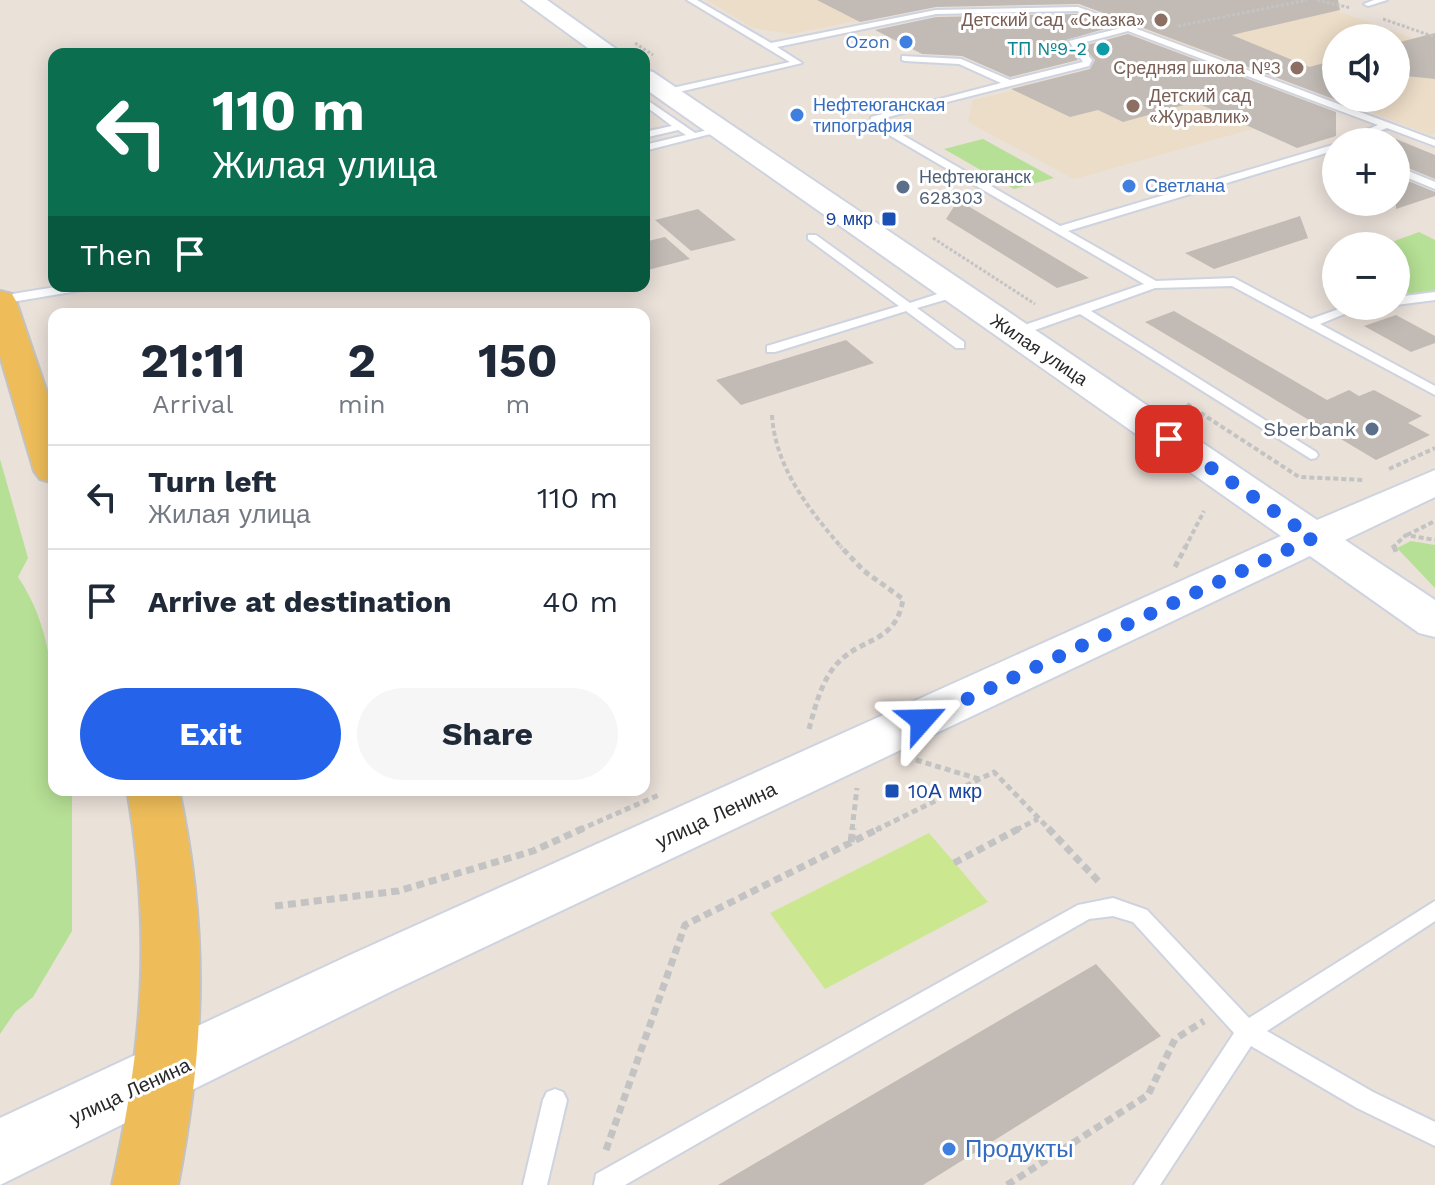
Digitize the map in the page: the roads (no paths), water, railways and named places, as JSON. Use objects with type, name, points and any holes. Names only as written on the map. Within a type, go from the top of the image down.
[{"type":"main road","points":[[533,0],[602,48]]},
{"type":"main road","name":"Жилая улица","points":[[658,87],[708,133],[1014,333],[1435,622]]},
{"type":"main road","points":[[0,300],[48,445]]},
{"type":"main road","name":"улица Ленина","points":[[0,1152],[371,973],[1435,482]]},
{"type":"main road","points":[[145,1185],[167,1074],[174,1004],[175,944],[171,886],[154,796]]},
{"type":"lane","points":[[691,0],[798,63]]},
{"type":"lane","points":[[1368,4],[1383,0]]},
{"type":"lane","points":[[770,46],[955,10],[1078,9],[1435,143]]},
{"type":"lane","points":[[1129,28],[1072,43],[1088,60],[1086,64],[876,117],[875,123],[1154,285]]},
{"type":"lane","points":[[905,58],[961,62],[1011,84]]},
{"type":"lane","points":[[680,127],[658,87],[809,62]]},
{"type":"lane","points":[[1379,128],[1387,125]]},
{"type":"lane","points":[[650,134],[680,127],[708,133]]},
{"type":"lane","points":[[650,148],[708,133]]},
{"type":"lane","points":[[1059,230],[1322,151]]},
{"type":"lane","points":[[1410,175],[1435,186]]},
{"type":"lane","points":[[812,237],[960,345]]},
{"type":"lane","points":[[1014,333],[1154,285],[1234,282],[1435,391]]},
{"type":"lane","points":[[0,300],[48,292]]},
{"type":"lane","points":[[771,349],[954,293]]},
{"type":"lane","points":[[1410,301],[1435,296]]},
{"type":"lane","points":[[1081,310],[1311,455]]},
{"type":"lane","points":[[1311,323],[1322,319]]},
{"type":"lane","points":[[605,1183],[1085,911],[1113,907],[1140,916],[1247,1032],[1365,1100],[1435,1134]]},
{"type":"lane","points":[[1146,1185],[1247,1032],[1435,910]]},
{"type":"lane","points":[[535,1185],[555,1100]]},
{"type":"place","name":"Детский сад «Сказка»","points":[[1161,20]]},
{"type":"place","name":"Ozon","points":[[906,42]]},
{"type":"place","name":"ТП №9-2","points":[[1103,49]]},
{"type":"place","name":"Средняя школа №3","points":[[1297,68]]},
{"type":"place","name":"Детский сад «Журавлик»","points":[[1133,106]]},
{"type":"place","name":"Нефтеюганская типография","points":[[797,115]]},
{"type":"place","name":"Светлана","points":[[1129,186]]},
{"type":"place","name":"Нефтеюганск 628303","points":[[903,187]]},
{"type":"place","name":"9 мкр","points":[[889,219]]},
{"type":"place","name":"Sberbank","points":[[1372,429]]},
{"type":"place","name":"10А мкр","points":[[892,791]]},
{"type":"place","name":"Продукты","points":[[949,1149]]}]
